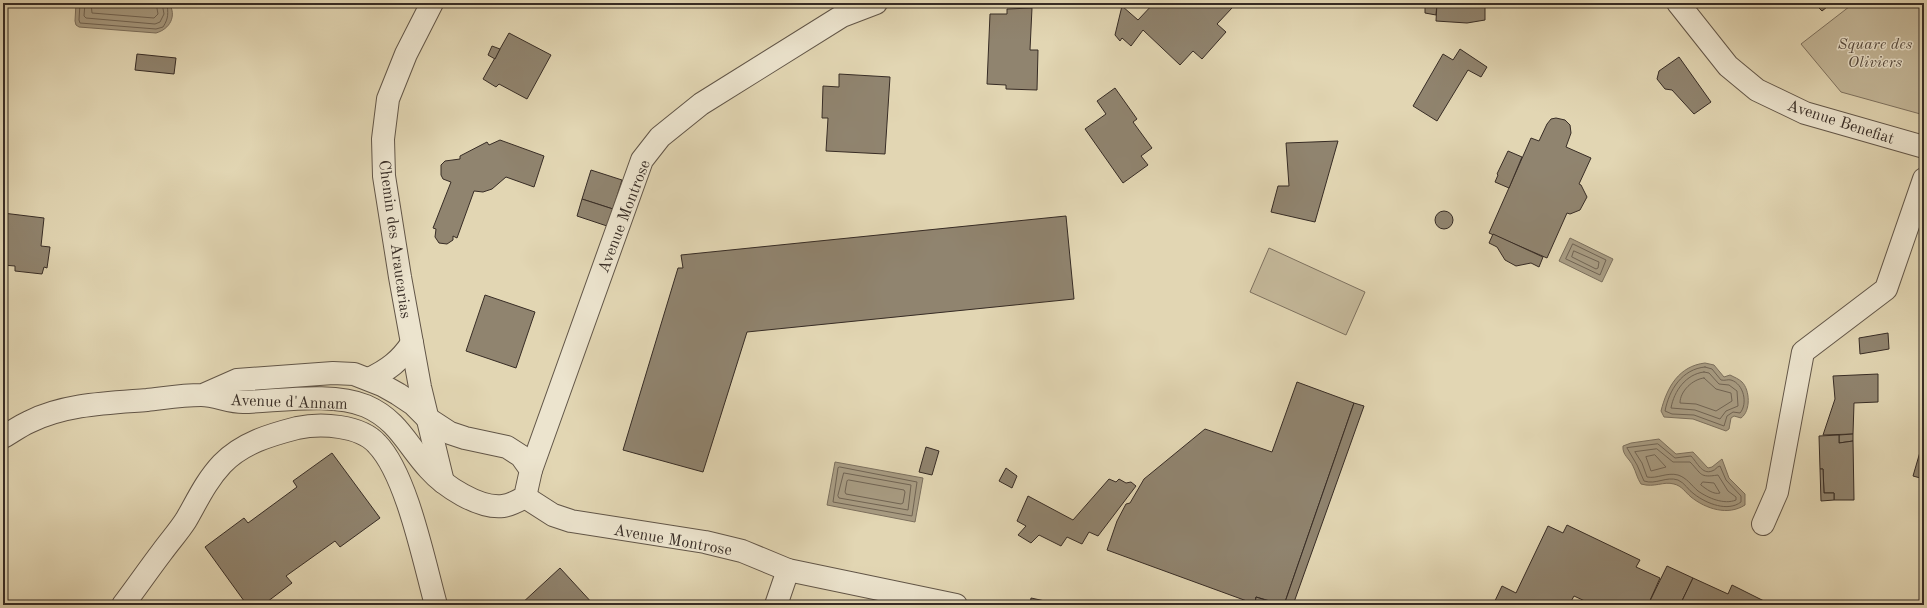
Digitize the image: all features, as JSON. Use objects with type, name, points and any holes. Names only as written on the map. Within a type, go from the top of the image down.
[{"type":"street","name":"Chemin des Araucarias","points":[[432,3],[406,54],[388,99],[383,139],[384,176],[412,343],[427,418],[443,482]]},
{"type":"street","name":"Avenue Montrose","points":[[531,470],[642,160],[660,136],[701,104],[842,16],[876,3]]},
{"type":"street","name":"Avenue Benefiat","points":[[1678,3],[1728,66],[1757,90],[1805,112],[1924,147]]},
{"type":"street","points":[[1763,524],[1778,492],[1803,352],[1886,288],[1924,179]]},
{"type":"street","points":[[369,379],[388,370],[398,362],[412,343]]},
{"type":"street","name":"Avenue d'Annam","points":[[202,395],[237,380],[333,373],[354,374],[369,379],[403,397],[413,404],[427,418],[450,432],[465,438],[507,447],[521,456],[531,470]]},
{"type":"street","name":"Avenue d'Annam","points":[[3,437],[30,421],[65,410],[97,404],[202,395],[240,402],[330,398],[358,403],[381,413],[398,428],[429,469],[443,482],[468,497],[487,505],[502,506],[514,503],[525,497]]},
{"type":"street","points":[[123,605],[185,521],[203,489],[222,463],[250,444],[270,435],[304,427],[343,427],[362,433],[377,444],[389,462],[405,496],[436,605]]},
{"type":"street","points":[[525,497],[531,470]]},
{"type":"street","name":"Avenue Montrose","points":[[525,497],[553,515],[571,521],[705,542],[742,551],[788,570],[956,605]]},
{"type":"street","points":[[776,605],[788,570]]},
{"type":"green space","name":"Square des Oliviers","points":[[1854,3],[1924,3],[1924,115],[1841,92],[1801,44]]},
{"type":"green space","points":[[1269,248],[1365,292],[1346,335],[1250,292]]},
{"type":"water","points":[[76,3],[169,3],[172,17],[171,21],[165,28],[156,33],[79,27],[76,25],[75,21]]},
{"type":"water","points":[[1570,238],[1613,259],[1602,282],[1559,261]]},
{"type":"water","points":[[1705,363],[1714,365],[1724,377],[1730,375],[1739,380],[1747,390],[1748,406],[1744,415],[1741,418],[1734,416],[1731,418],[1729,429],[1726,431],[1693,419],[1664,417],[1661,411],[1671,386],[1681,373],[1688,368]]},
{"type":"water","points":[[1659,439],[1676,454],[1693,452],[1708,468],[1712,467],[1722,459],[1729,478],[1745,494],[1745,505],[1732,510],[1717,510],[1703,505],[1677,485],[1670,483],[1651,485],[1641,484],[1632,464],[1626,457],[1623,446],[1631,443]]},
{"type":"water","points":[[835,462],[923,478],[915,522],[827,505]]},
{"type":"building","points":[[1154,3],[1226,3],[1232,8],[1217,24],[1226,32],[1202,59],[1193,51],[1180,65],[1143,30],[1131,46],[1122,38],[1120,41],[1115,35],[1122,6],[1138,20]]},
{"type":"building","points":[[1425,3],[1437,3],[1436,15],[1425,13]]},
{"type":"building","points":[[1437,3],[1485,3],[1485,20],[1467,23],[1436,21]]},
{"type":"building","points":[[1814,3],[1832,3],[1822,11]]},
{"type":"building","points":[[1032,8],[1030,50],[1038,50],[1037,90],[1006,89],[1006,85],[987,84],[990,14],[1007,14],[1007,9]]},
{"type":"building","points":[[509,33],[551,55],[527,99],[499,84],[496,87],[483,79]]},
{"type":"building","points":[[492,46],[500,49],[495,59],[488,55]]},
{"type":"building","points":[[1460,49],[1487,67],[1481,77],[1468,70],[1437,121],[1413,106],[1443,54],[1453,60]]},
{"type":"building","points":[[137,54],[176,58],[174,74],[135,70]]},
{"type":"building","points":[[1679,57],[1711,102],[1694,114],[1672,90],[1665,89],[1657,79],[1659,71]]},
{"type":"building","points":[[839,74],[890,77],[885,154],[826,151],[828,118],[822,118],[823,86],[839,87]]},
{"type":"building","points":[[1115,88],[1137,119],[1133,122],[1152,148],[1141,156],[1148,165],[1123,183],[1085,129],[1106,114],[1097,101]]},
{"type":"building","points":[[1556,118],[1565,120],[1570,125],[1571,133],[1566,147],[1591,158],[1579,184],[1587,197],[1580,210],[1570,214],[1567,213],[1547,258],[1489,233],[1531,138],[1539,141],[1547,124],[1551,119]]},
{"type":"building","points":[[500,140],[544,156],[534,187],[506,177],[492,189],[483,192],[474,191],[457,238],[453,236],[453,240],[447,244],[439,243],[435,237],[436,229],[433,228],[451,182],[443,179],[441,175],[441,165],[445,161],[460,159],[460,156],[487,142],[489,145]]},
{"type":"building","points":[[1338,141],[1315,222],[1271,212],[1278,186],[1289,186],[1286,143]]},
{"type":"building","points":[[1508,151],[1522,157],[1509,188],[1495,182],[1498,175],[1497,174]]},
{"type":"building","points":[[591,170],[622,180],[613,209],[582,199]]},
{"type":"building","points":[[582,199],[613,209],[607,226],[577,216]]},
{"type":"building","points":[[1444,211],[1450,214],[1453,220],[1450,226],[1444,229],[1438,226],[1435,220],[1438,214]]},
{"type":"building","points":[[3,213],[44,218],[41,246],[50,247],[47,268],[44,267],[42,274],[15,271],[15,266],[3,265]]},
{"type":"building","points":[[1066,216],[1074,299],[747,332],[703,472],[623,450],[678,268],[683,268],[681,255]]},
{"type":"building","points":[[1493,234],[1543,257],[1539,267],[1531,263],[1516,266],[1505,260],[1497,247],[1489,243]]},
{"type":"building","points":[[485,295],[535,312],[516,368],[466,351]]},
{"type":"building","points":[[1888,333],[1889,349],[1860,354],[1859,338]]},
{"type":"building","points":[[1878,374],[1878,402],[1854,403],[1853,434],[1823,435],[1835,399],[1833,376]]},
{"type":"building","points":[[1297,382],[1354,403],[1284,605],[1256,597],[1255,604],[1107,550],[1117,521],[1126,504],[1130,503],[1144,479],[1205,429],[1272,452]]},
{"type":"building","points":[[1354,403],[1364,406],[1293,605],[1284,605]]},
{"type":"building","points":[[1853,434],[1853,441],[1839,443],[1839,435]]},
{"type":"building","points":[[1839,435],[1839,443],[1853,441],[1854,500],[1834,500],[1834,493],[1824,493],[1823,469],[1820,469],[1819,436]]},
{"type":"building","points":[[926,447],[939,451],[932,475],[919,472]]},
{"type":"building","points":[[1920,452],[1924,453],[1924,479],[1913,476]]},
{"type":"building","points":[[332,453],[380,518],[340,547],[335,541],[286,576],[292,583],[263,605],[247,605],[205,547],[244,518],[248,523],[297,487],[293,481]]},
{"type":"building","points":[[1006,468],[1017,476],[1012,488],[999,481]]},
{"type":"building","points":[[1820,469],[1823,469],[1824,493],[1834,493],[1834,500],[1821,501]]},
{"type":"building","points":[[1109,479],[1116,482],[1119,479],[1126,483],[1131,482],[1136,486],[1098,536],[1089,532],[1082,544],[1067,537],[1061,546],[1039,535],[1031,543],[1018,535],[1026,526],[1017,521],[1028,496],[1073,520]]},
{"type":"building","points":[[1567,525],[1640,560],[1636,567],[1660,578],[1648,605],[1588,605],[1587,602],[1574,596],[1569,605],[1493,605],[1502,586],[1516,593],[1548,526],[1563,533]]},
{"type":"building","points":[[1667,566],[1693,578],[1680,605],[1648,605]]},
{"type":"building","points":[[560,568],[594,605],[520,605]]},
{"type":"building","points":[[1693,578],[1728,594],[1732,585],[1772,605],[1680,605]]},
{"type":"building","points":[[1256,597],[1281,605],[1258,605],[1255,604]]},
{"type":"building","points":[[1031,598],[1045,601],[1045,604],[1047,605],[1030,605]]}]
